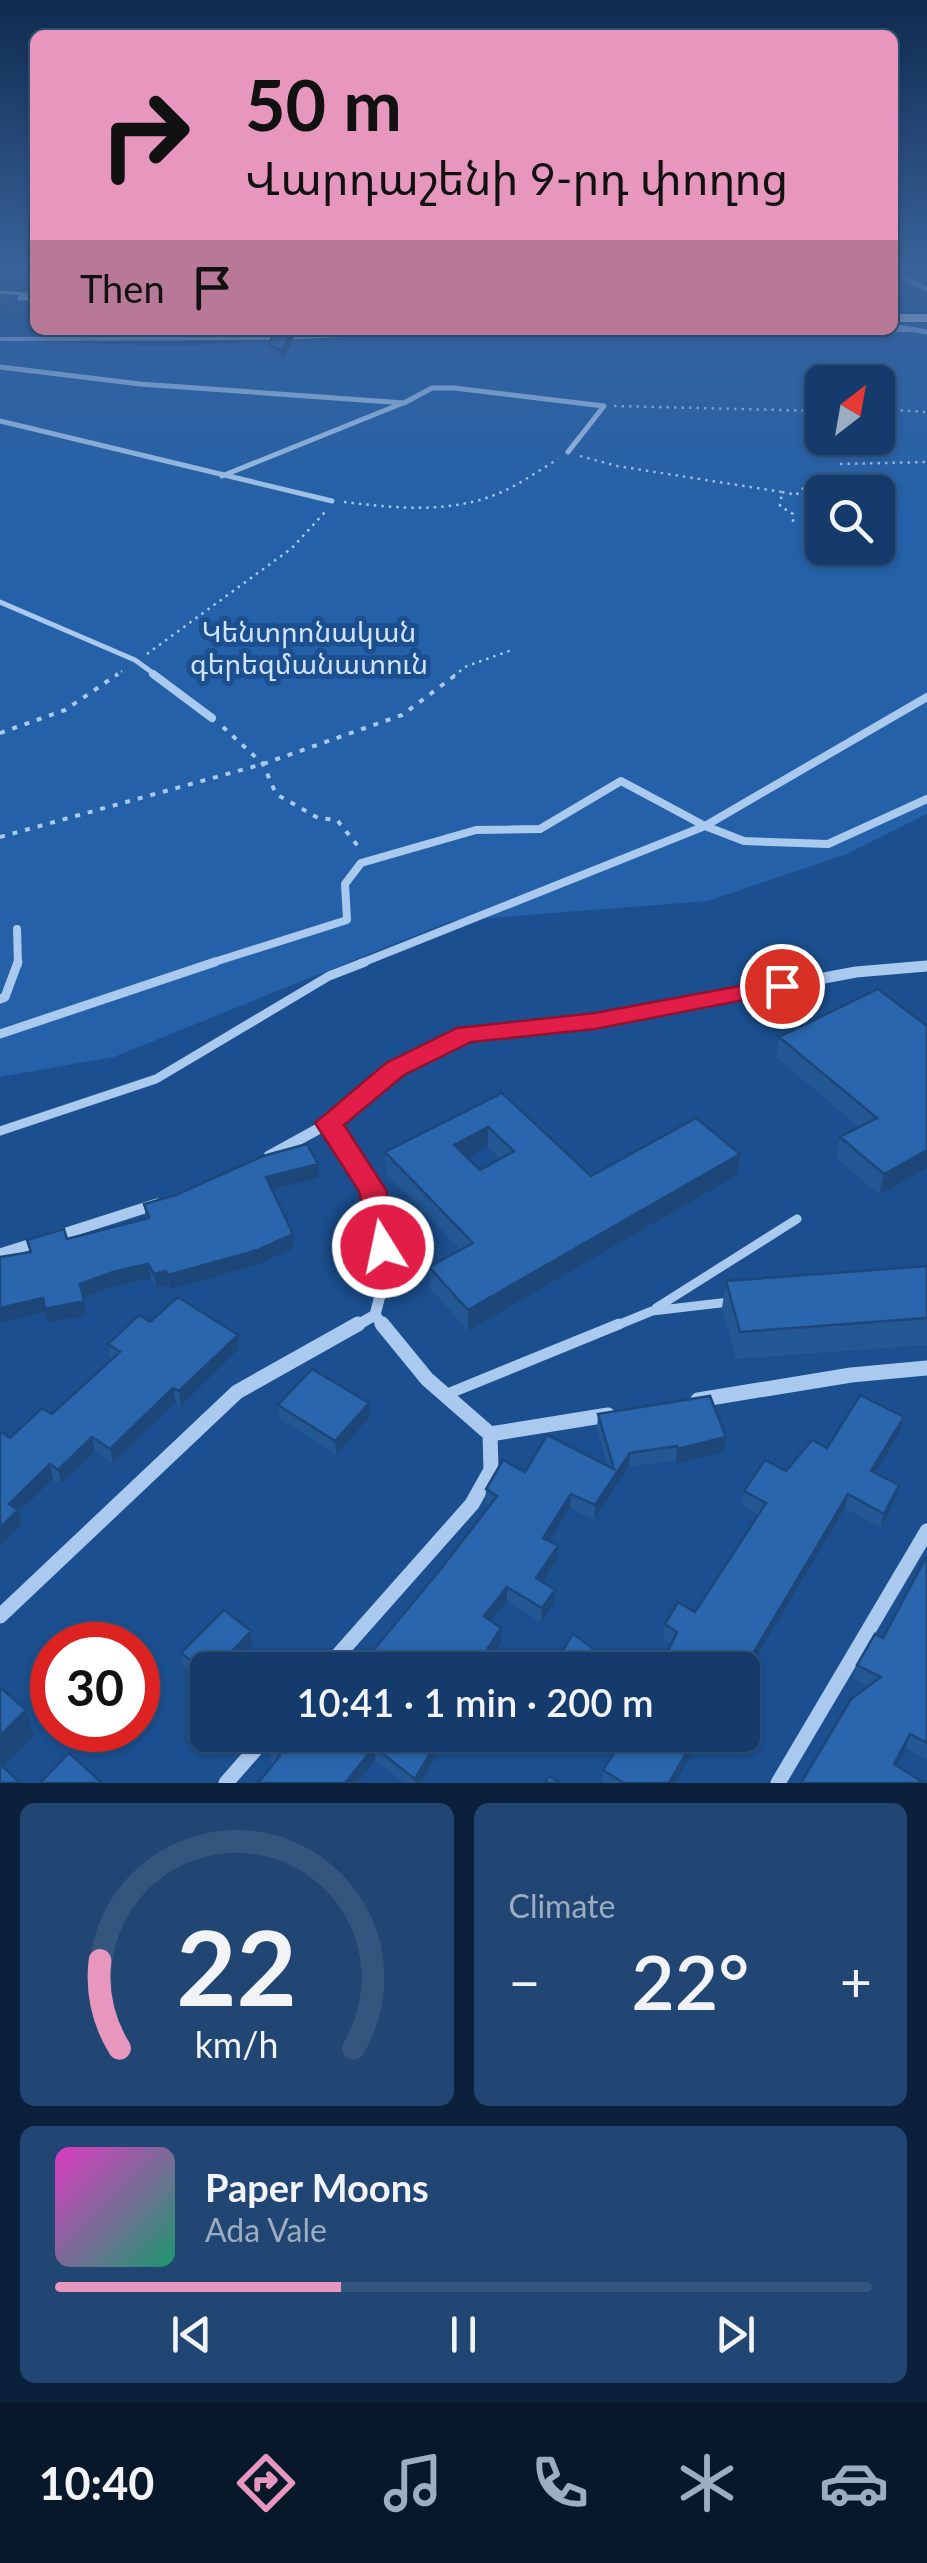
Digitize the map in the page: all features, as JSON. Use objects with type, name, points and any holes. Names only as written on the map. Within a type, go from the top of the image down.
[{"type":"street","points":[[259,1160],[329,1123],[395,1069],[466,1034],[595,1021],[856,972],[927,966]]},
{"type":"street","points":[[0,1616],[237,1392],[374,1315],[384,1280],[372,1190],[329,1123]]},
{"type":"street","points":[[0,1254],[170,1198]]},
{"type":"street","points":[[374,1315],[412,1367],[441,1397],[490,1434],[623,1412]]},
{"type":"street","points":[[680,1403],[851,1374],[927,1368]]},
{"type":"street","points":[[341,1652],[472,1504],[490,1470],[490,1434]]},
{"type":"street","points":[[778,1783],[927,1531]]},
{"type":"street","points":[[226,1783],[253,1752]]},
{"type":"lane","points":[[0,367],[140,384],[404,402]]},
{"type":"lane","points":[[222,476],[432,388],[604,406]]},
{"type":"lane","points":[[568,452],[604,406]]},
{"type":"lane","points":[[0,421],[332,501]]},
{"type":"lane","points":[[0,602],[134,660],[212,718]]},
{"type":"lane","points":[[0,1131],[156,1079],[329,976],[705,826],[927,697]]},
{"type":"lane","points":[[0,1034],[81,1012],[292,934],[347,920],[345,884],[361,864],[476,830],[540,830],[620,780],[705,826],[744,841],[828,844],[927,799]]},
{"type":"lane","points":[[0,999],[6,997],[18,968],[17,930]]},
{"type":"lane","points":[[441,1397],[652,1311],[796,1219]]},
{"type":"lane","points":[[652,1311],[744,1300]]},
{"type":"path","points":[[604,406],[805,411]]},
{"type":"path","points":[[895,411],[927,412]]},
{"type":"path","points":[[0,732],[36,726],[96,693],[134,660],[163,646],[231,591],[290,554],[306,540],[332,501],[406,508],[458,505],[496,495],[568,452],[617,466],[796,495],[805,486]]},
{"type":"path","points":[[840,464],[927,462]]},
{"type":"path","points":[[782,492],[780,506],[793,514],[793,523]]},
{"type":"path","points":[[0,838],[263,764],[402,715],[467,666],[512,650]]},
{"type":"path","points":[[212,718],[263,764],[276,794],[318,818],[337,820],[373,860]]},
{"type":"green space","name":"Կենտրոնական գերեզմանատուն","points":[[0,349],[927,349],[927,814],[847,854],[708,901],[451,921],[114,1057],[0,1077]]},
{"type":"building","points":[[878,989],[927,1026],[927,1150],[884,1174],[840,1137],[877,1118],[779,1037]]},
{"type":"building","points":[[502,1093],[591,1176],[696,1118],[740,1154],[468,1310],[429,1267],[473,1243],[385,1152]],"holes":[[[488,1127],[514,1151],[480,1170],[454,1145]]]},
{"type":"building","points":[[307,1144],[318,1164],[266,1177],[293,1234],[258,1250],[168,1275],[166,1271],[154,1274],[148,1264],[113,1272],[80,1284],[84,1301],[45,1309],[43,1298],[0,1308],[0,1257],[31,1252],[27,1240],[64,1229],[67,1239],[149,1218],[144,1204],[176,1195],[263,1156]]},
{"type":"building","points":[[927,1266],[927,1318],[740,1332],[726,1281]]},
{"type":"building","points":[[178,1297],[238,1335],[179,1391],[173,1388],[110,1449],[92,1437],[58,1470],[50,1464],[9,1504],[18,1510],[0,1528],[0,1431],[10,1438],[42,1408],[52,1414],[120,1352],[108,1344],[139,1315],[150,1322]]},
{"type":"building","points":[[312,1369],[369,1403],[335,1441],[278,1405]]},
{"type":"building","points":[[860,1395],[904,1417],[871,1471],[899,1485],[884,1514],[848,1494],[754,1652],[668,1652],[677,1632],[665,1624],[678,1602],[695,1612],[766,1503],[744,1491],[765,1460],[786,1471],[812,1440],[827,1448]]},
{"type":"building","points":[[710,1396],[726,1437],[677,1449],[630,1453],[595,1505],[571,1494],[543,1538],[558,1546],[536,1578],[555,1590],[542,1608],[507,1587],[484,1616],[501,1628],[486,1652],[372,1652],[497,1496],[486,1489],[503,1460],[525,1472],[547,1435],[614,1469],[598,1414]]},
{"type":"building","points":[[925,1559],[927,1743],[910,1734],[894,1764],[924,1783],[801,1783],[851,1699],[881,1677],[857,1665],[875,1634],[883,1638]]},
{"type":"building","points":[[224,1610],[251,1631],[231,1652],[190,1652],[190,1660],[181,1653]]},
{"type":"building","points":[[573,1634],[598,1652],[562,1652]]},
{"type":"building","points":[[0,1687],[26,1710],[0,1736]]},
{"type":"building","points":[[275,1752],[370,1752],[347,1783],[258,1783],[280,1756]]},
{"type":"building","points":[[380,1752],[431,1752],[415,1779]]},
{"type":"building","points":[[615,1752],[686,1752],[669,1783],[624,1783],[603,1770]]},
{"type":"building","points":[[69,1753],[102,1783],[40,1783]]},
{"type":"building","points":[[0,1764],[20,1783],[0,1783]]},
{"type":"route","points":[[383,1247],[372,1190],[329,1123],[395,1069],[466,1034],[595,1021],[782,986]]}]
